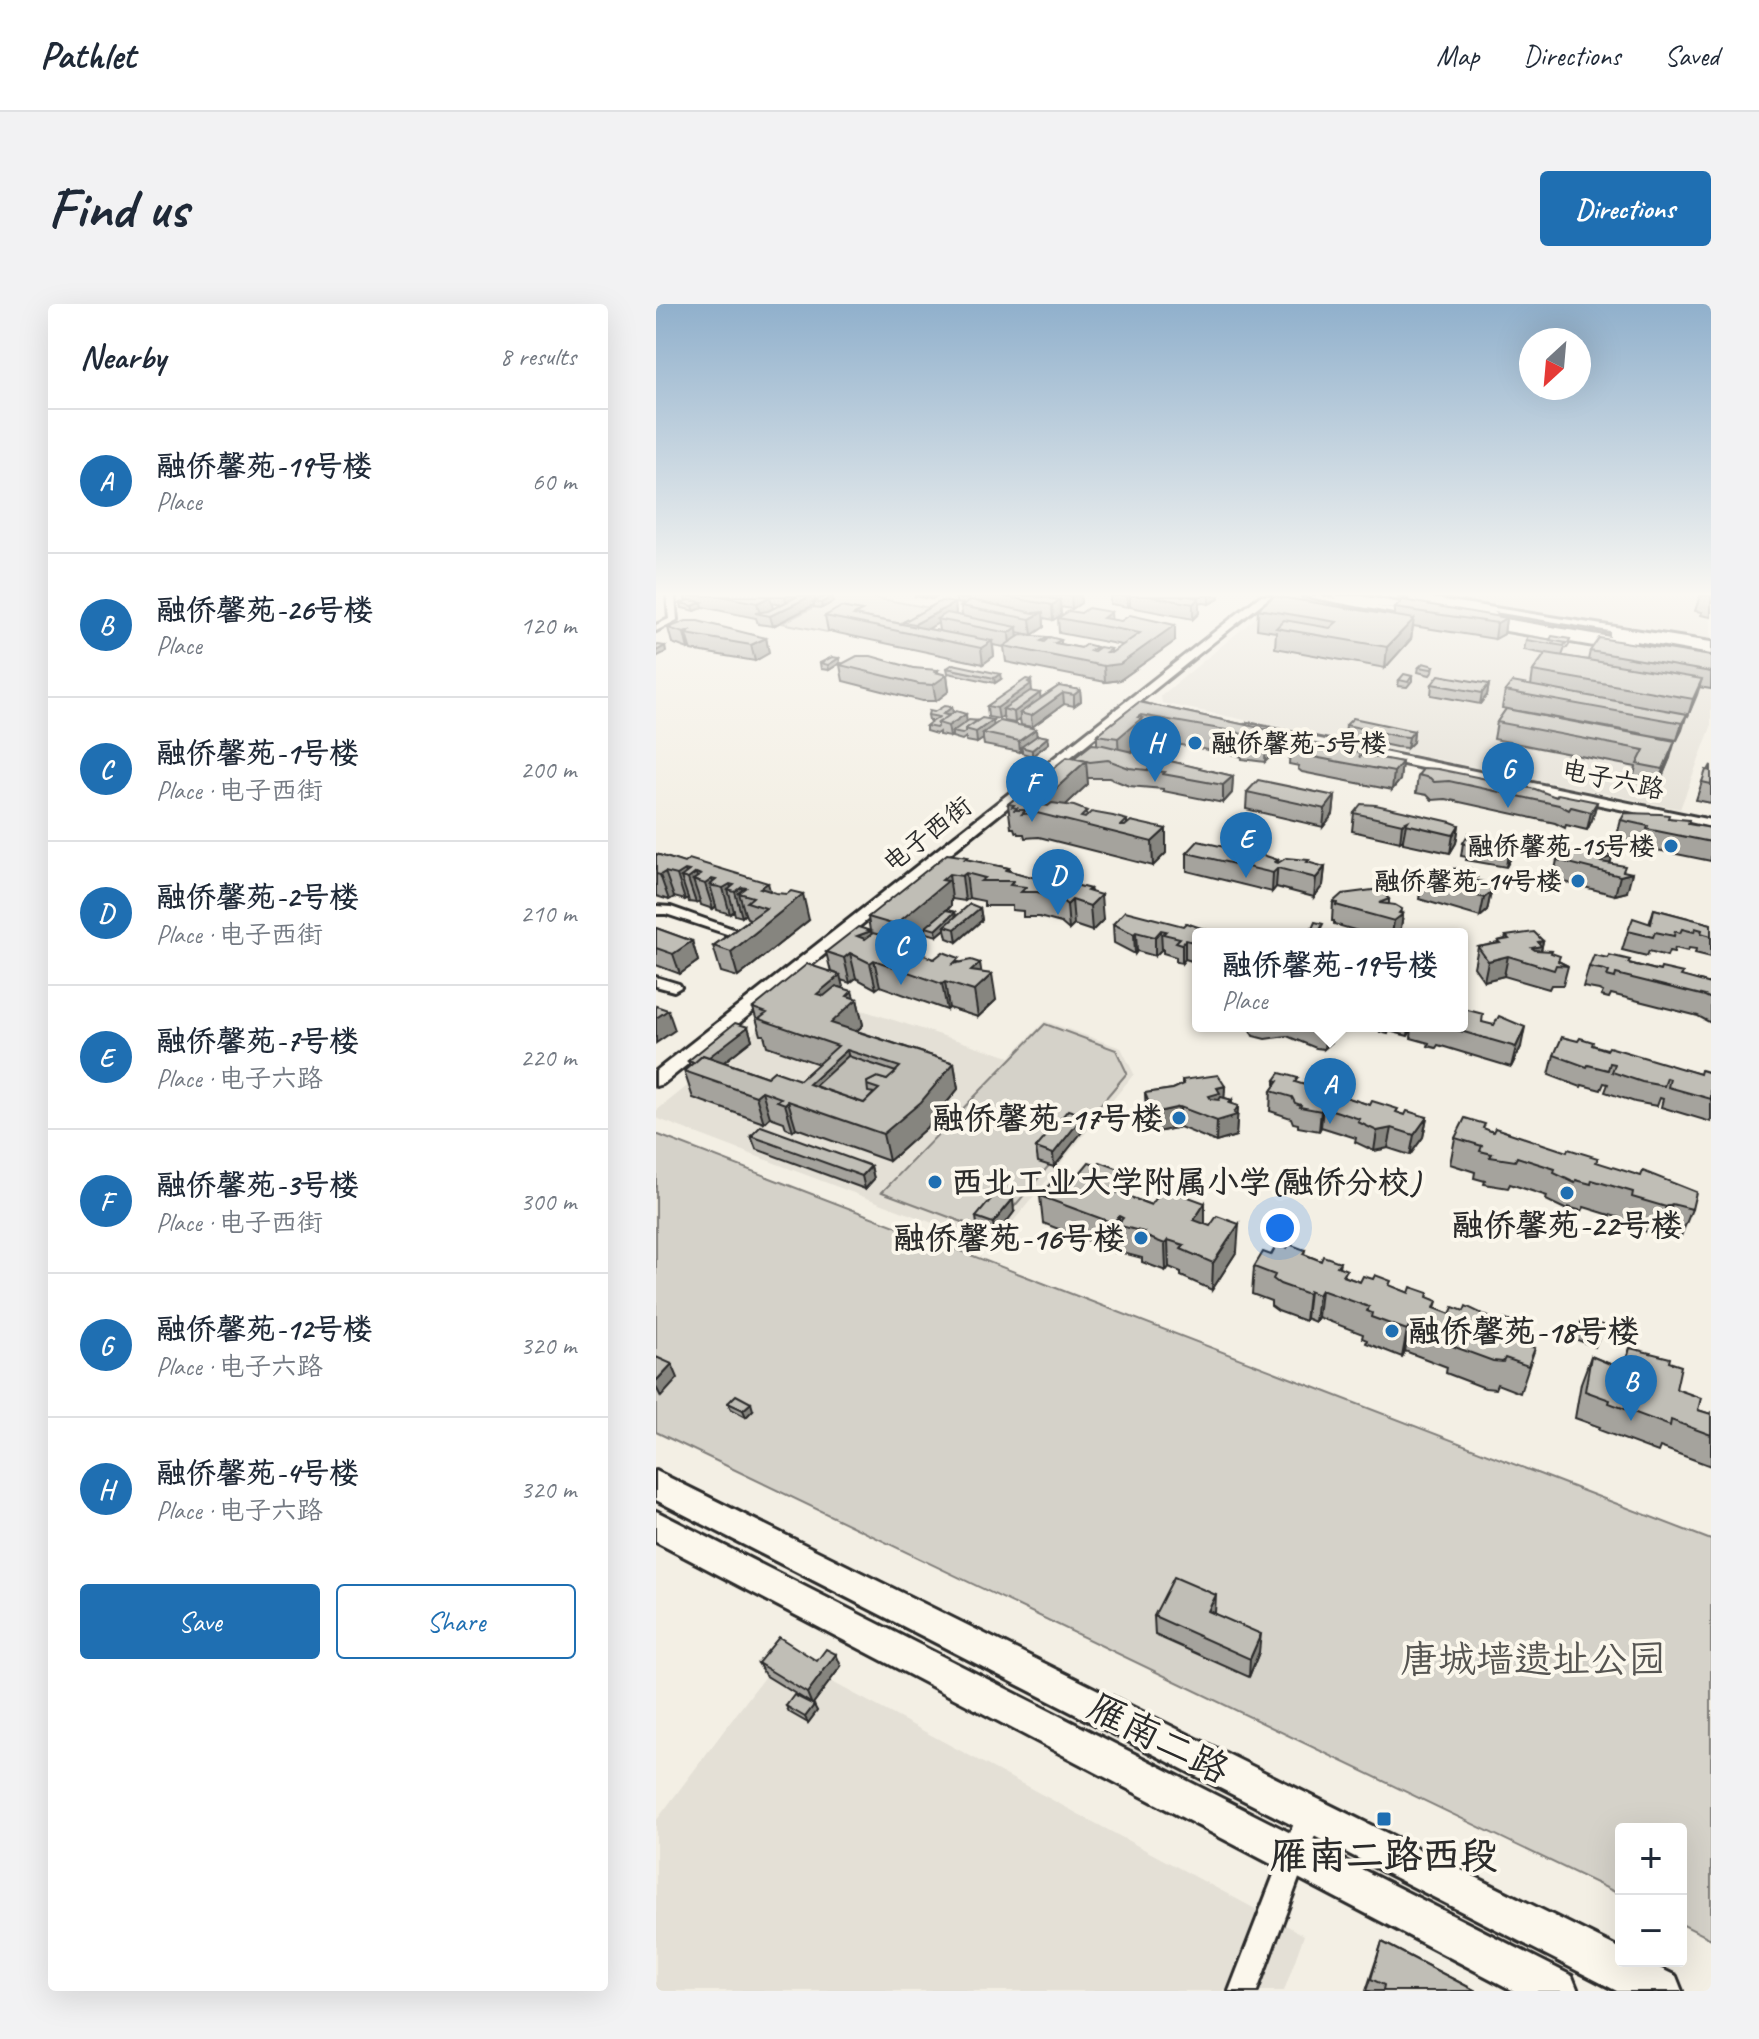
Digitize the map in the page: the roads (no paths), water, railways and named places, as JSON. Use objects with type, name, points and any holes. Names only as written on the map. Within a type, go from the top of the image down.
[{"type":"main road","name":"雁南二路","points":[[656,1485],[1661,1991]]},
{"type":"main road","name":"雁南二路","points":[[656,1526],[1557,1991]]},
{"type":"street","name":"电子西街","points":[[656,1080],[1172,675]]},
{"type":"street","name":"电子六路","points":[[1234,725],[1711,824]]},
{"type":"street","points":[[656,910],[667,910],[746,936],[728,949]]},
{"type":"street","points":[[656,981],[674,987]]},
{"type":"street","points":[[1243,1991],[1310,1814]]},
{"type":"place","name":"融侨馨苑-5号楼","points":[[1195,743]]},
{"type":"place","name":"融侨馨苑-4号楼","points":[[1155,782]]},
{"type":"place","name":"融侨馨苑-12号楼","points":[[1508,808]]},
{"type":"place","name":"融侨馨苑-3号楼","points":[[1032,822]]},
{"type":"place","name":"融侨馨苑-15号楼","points":[[1671,846]]},
{"type":"place","name":"融侨馨苑-7号楼","points":[[1246,878]]},
{"type":"place","name":"融侨馨苑-14号楼","points":[[1578,881]]},
{"type":"place","name":"融侨馨苑-2号楼","points":[[1058,915]]},
{"type":"place","name":"融侨馨苑-1号楼","points":[[901,985]]},
{"type":"place","name":"融侨馨苑-17号楼","points":[[1179,1118]]},
{"type":"place","name":"融侨馨苑-19号楼","points":[[1330,1124]]},
{"type":"place","name":"西北工业大学附属小学(融侨分校)","points":[[935,1182]]},
{"type":"place","name":"融侨馨苑-22号楼","points":[[1567,1193]]},
{"type":"place","name":"融侨馨苑-16号楼","points":[[1141,1238]]},
{"type":"place","name":"融侨馨苑-18号楼","points":[[1392,1331]]},
{"type":"place","name":"融侨馨苑-26号楼","points":[[1631,1421]]},
{"type":"place","name":"雁南二路西段","points":[[1384,1819]]},
{"type":"park label","name":"唐城墙遗址公园","points":[[1533,1659]]}]
